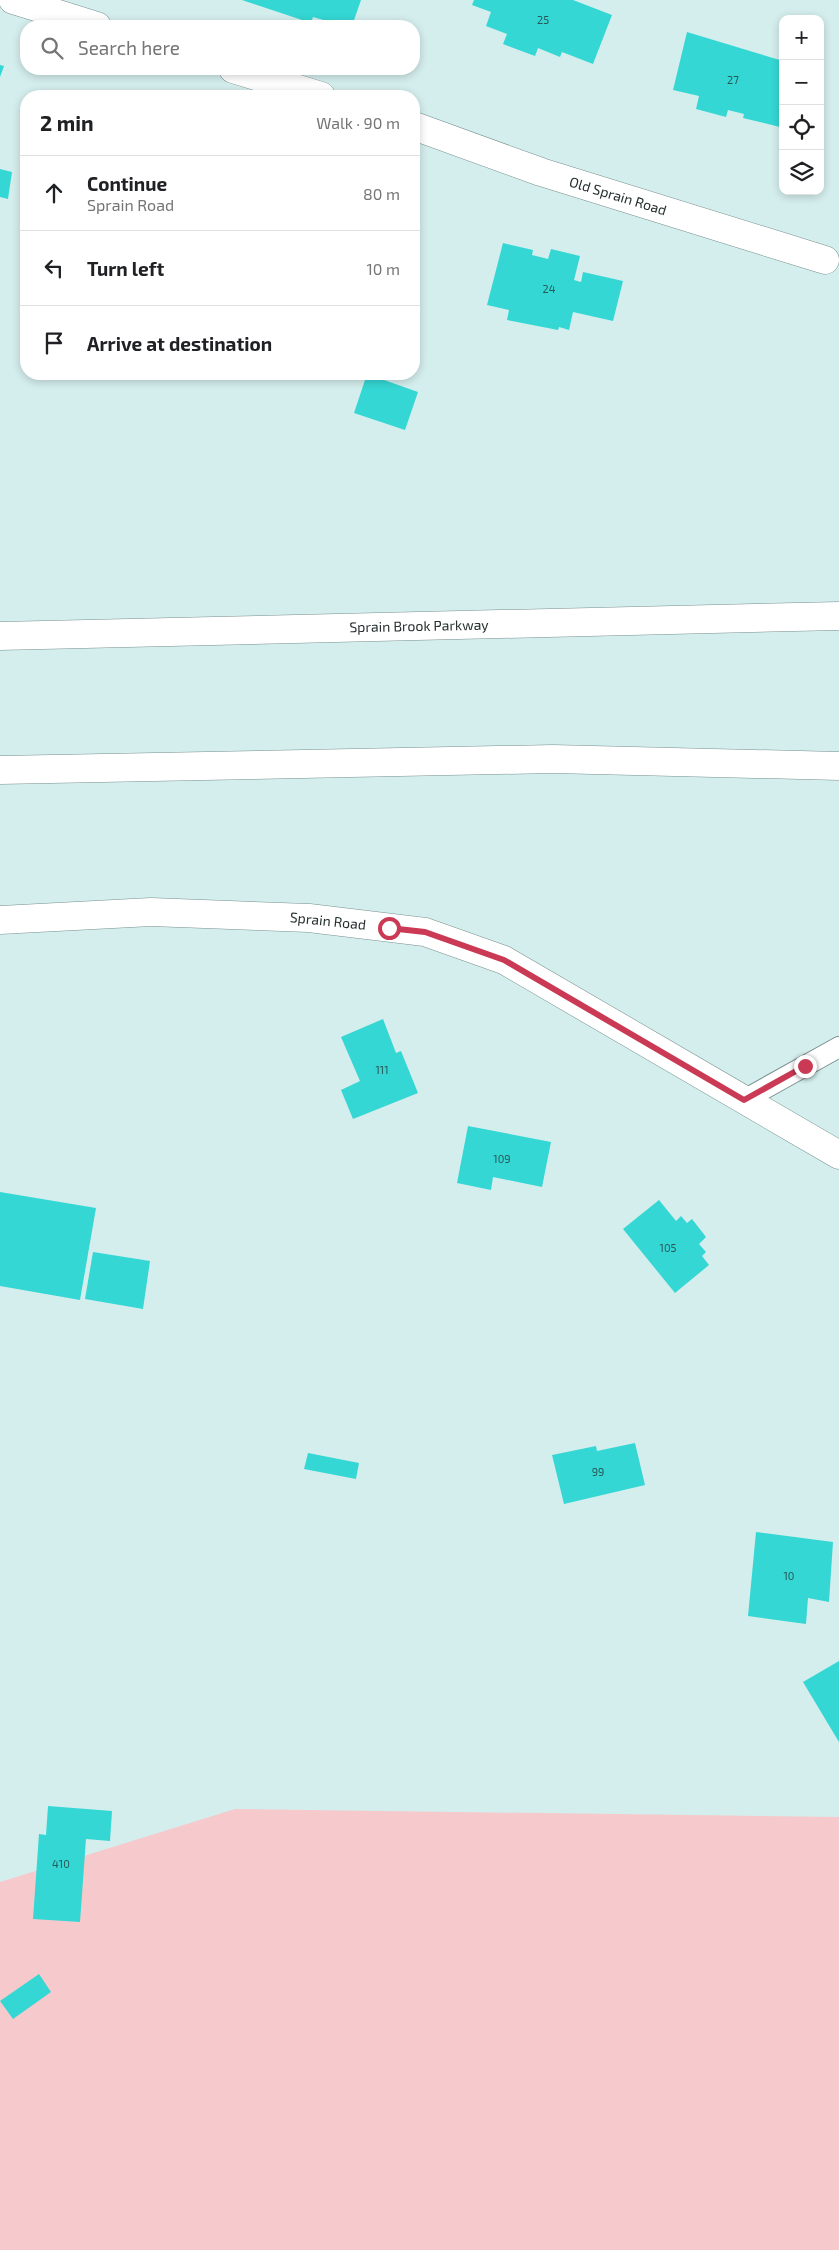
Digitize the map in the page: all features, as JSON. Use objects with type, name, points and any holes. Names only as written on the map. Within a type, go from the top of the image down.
[{"type":"main road","points":[[13,0],[78,20]]},
{"type":"main road","points":[[253,75],[301,90]]},
{"type":"main road","name":"Old Sprain Road","points":[[420,128],[541,172],[825,260]]},
{"type":"main road","name":"Sprain Brook Parkway","points":[[0,636],[839,616]]},
{"type":"main road","points":[[0,770],[553,759],[839,766]]},
{"type":"main road","name":"Sprain Road","points":[[0,920],[151,912],[308,918],[425,932],[504,960],[839,1155]]},
{"type":"lane","points":[[744,1100],[839,1047]]},
{"type":"shaded area","points":[[235,1809],[839,1817],[839,2250],[0,2250],[0,1882]]},
{"type":"building","points":[[242,0],[361,0],[354,20],[323,20],[313,17],[312,20],[302,20]]},
{"type":"building","points":[[474,0],[573,0],[612,15],[593,64],[562,52],[560,57],[538,48],[535,56],[503,44],[507,34],[486,26],[491,12],[472,5]]},
{"type":"building","points":[[687,32],[779,60],[779,127],[743,118],[744,114],[728,110],[726,117],[696,109],[699,96],[673,90]]},
{"type":"building","points":[[0,65],[4,66],[0,77]]},
{"type":"building","points":[[0,169],[12,172],[8,199],[0,197]]},
{"type":"building","points":[[503,243],[533,250],[532,255],[548,259],[551,249],[580,256],[574,280],[581,282],[583,272],[623,281],[613,321],[573,312],[569,330],[559,327],[558,330],[507,320],[509,310],[487,305]]},
{"type":"building","points":[[365,380],[384,380],[418,392],[405,430],[354,413]]},
{"type":"building","points":[[383,1019],[396,1053],[401,1051],[418,1093],[353,1119],[341,1090],[360,1081],[341,1037]]},
{"type":"building","points":[[468,1126],[551,1142],[542,1187],[493,1177],[491,1190],[457,1183]]},
{"type":"building","points":[[0,1192],[96,1208],[80,1300],[0,1286]]},
{"type":"building","points":[[659,1200],[676,1221],[681,1216],[687,1223],[692,1219],[706,1237],[699,1244],[706,1252],[702,1256],[709,1265],[675,1293],[623,1229]]},
{"type":"building","points":[[93,1252],[150,1261],[143,1309],[85,1299]]},
{"type":"building","points":[[635,1443],[645,1485],[564,1504],[552,1455],[596,1446],[597,1451]]},
{"type":"building","points":[[308,1453],[359,1463],[356,1479],[304,1469]]},
{"type":"building","points":[[756,1532],[833,1542],[829,1602],[808,1598],[806,1624],[748,1616]]},
{"type":"building","points":[[839,1661],[839,1742],[803,1682]]},
{"type":"building","points":[[48,1806],[112,1811],[110,1841],[86,1839],[80,1922],[33,1919],[39,1834],[46,1835]]},
{"type":"building","points":[[39,1974],[51,1992],[13,2019],[0,2001]]},
{"type":"route","points":[[389,928],[425,932],[504,960],[744,1100],[805,1066]]}]
